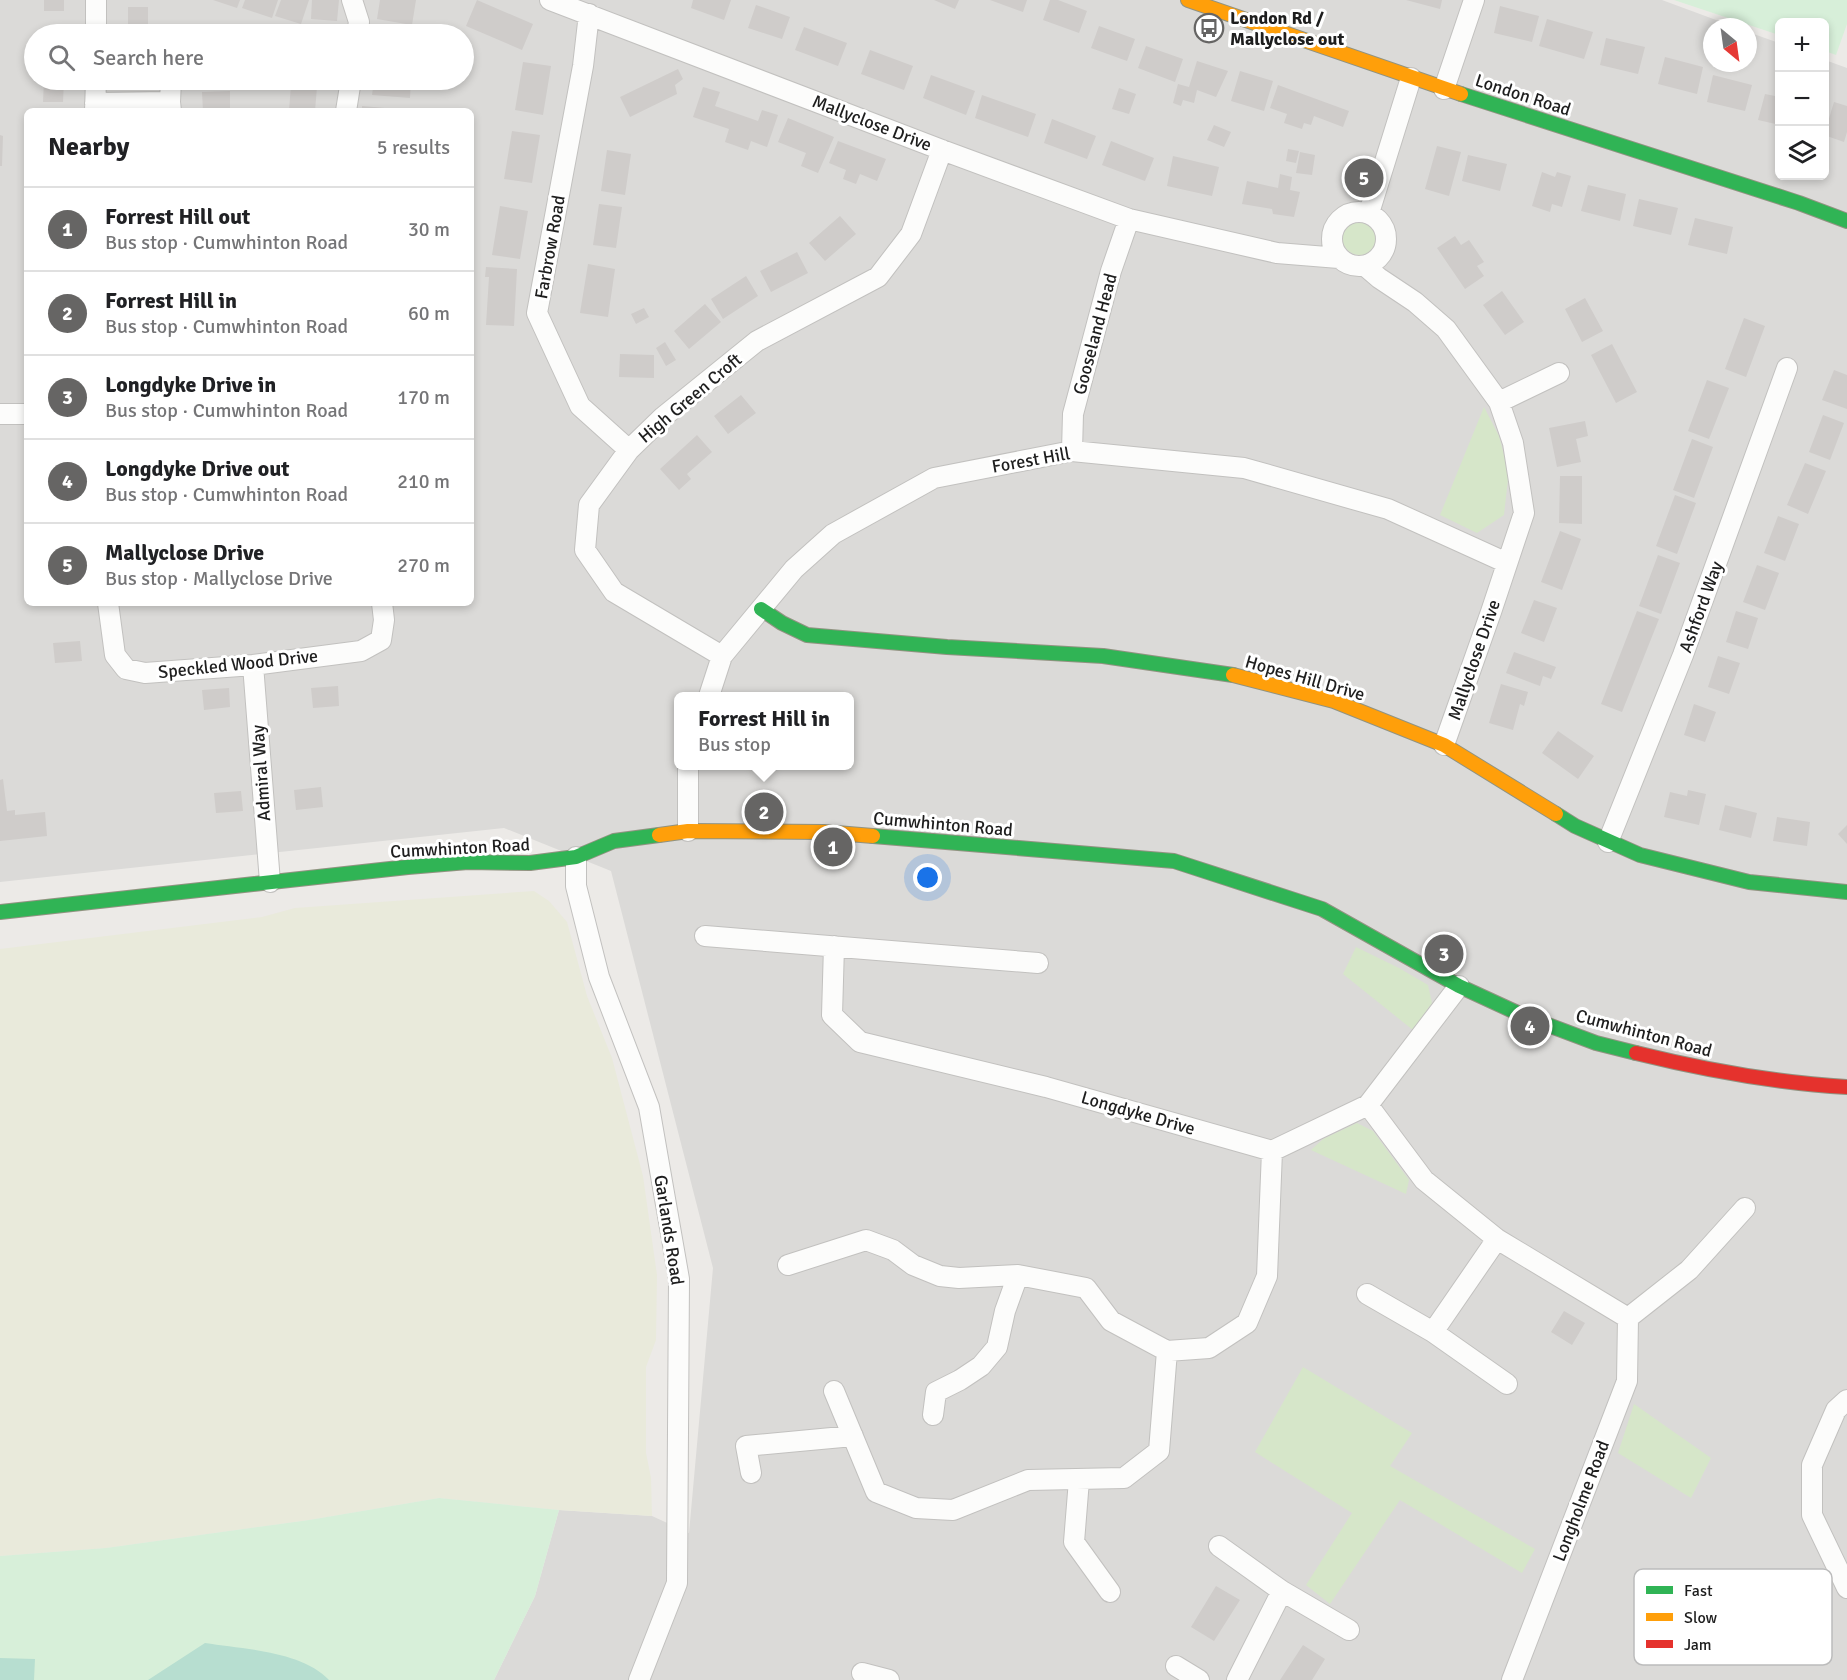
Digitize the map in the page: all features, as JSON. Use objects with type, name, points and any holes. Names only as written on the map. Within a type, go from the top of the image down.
[{"type":"street","points":[[96,0],[96,24]]},
{"type":"street","points":[[352,0],[359,24]]},
{"type":"street","name":"Mallyclose Drive","points":[[550,0],[1129,219],[1277,253],[1340,258],[1356,266],[1365,266],[1415,302],[1446,329],[1498,402],[1513,443],[1524,513],[1444,745]]},
{"type":"street","name":"London Road","points":[[1188,0],[1411,78],[1799,203],[1847,221]]},
{"type":"street","points":[[1443,88],[1474,0]]},
{"type":"street","name":"Farbrow Road","points":[[589,14],[583,66],[537,313],[580,406],[629,450]]},
{"type":"street","points":[[1368,213],[1411,78]]},
{"type":"street","points":[[96,90],[95,107],[170,107],[171,90]]},
{"type":"street","points":[[346,108],[349,90]]},
{"type":"street","name":"High Green Croft","points":[[722,656],[614,592],[585,550],[589,505],[629,450],[663,417],[757,341],[878,277],[911,234],[942,150]]},
{"type":"street","points":[[1340,258],[1332,244],[1332,236],[1338,221],[1352,212],[1368,213],[1381,221],[1385,228],[1387,244],[1379,258],[1365,266]]},
{"type":"street","name":"Gooseland Head","points":[[1072,451],[1073,414],[1111,271],[1129,219]]},
{"type":"street","name":"Ashford Way","points":[[1608,842],[1683,655],[1787,369]]},
{"type":"street","points":[[1498,402],[1559,373]]},
{"type":"street","points":[[0,414],[24,414]]},
{"type":"street","name":"Forest Hill","points":[[710,692],[722,656],[794,569],[832,534],[934,478],[1072,451],[1244,468],[1388,509],[1507,564]]},
{"type":"street","name":"Speckled Wood Drive","points":[[108,606],[115,655],[126,669],[145,673],[253,665],[361,651],[381,640],[384,620],[382,606]]},
{"type":"street","name":"Hopes Hill Drive","points":[[761,609],[782,623],[807,635],[947,647],[1103,656],[1243,677],[1334,701],[1444,745],[1575,826],[1640,855],[1749,882],[1847,892]]},
{"type":"street","name":"Admiral Way","points":[[253,665],[270,882]]},
{"type":"street","points":[[688,770],[688,831]]},
{"type":"street","name":"Cumwhinton Road","points":[[0,912],[408,867],[468,862],[530,863],[576,857],[614,841],[688,831],[824,832],[1174,861],[1322,909],[1459,986],[1524,1016],[1596,1043],[1694,1067],[1809,1085],[1847,1087]]},
{"type":"street","name":"Garlands Road","points":[[576,857],[576,886],[599,977],[649,1107],[679,1279],[677,1583],[639,1680]]},
{"type":"street","points":[[705,936],[1038,963]]},
{"type":"street","name":"Longdyke Drive","points":[[834,946],[832,1015],[860,1042],[1046,1087],[1272,1151]]},
{"type":"street","points":[[788,1264],[866,1240],[893,1250],[913,1265],[939,1276],[959,1278],[1018,1275],[1086,1288],[1111,1321],[1167,1351],[1209,1348],[1247,1323],[1267,1276],[1272,1151],[1368,1105],[1459,986]]},
{"type":"street","points":[[1368,1105],[1424,1180],[1497,1239],[1628,1318],[1689,1270],[1745,1209]]},
{"type":"street","points":[[1433,1332],[1497,1239]]},
{"type":"street","points":[[933,1414],[936,1392],[981,1366],[997,1347],[1005,1311],[1018,1275]]},
{"type":"street","points":[[1367,1294],[1433,1332],[1507,1384]]},
{"type":"street","name":"Longholme Road","points":[[1512,1680],[1627,1381],[1628,1318]]},
{"type":"street","points":[[834,1390],[876,1492],[916,1508],[953,1510],[1028,1480],[1124,1478],[1160,1450],[1167,1351]]},
{"type":"street","points":[[1847,1400],[1836,1410],[1812,1465],[1812,1515],[1847,1588]]},
{"type":"street","points":[[751,1473],[746,1446],[853,1436]]},
{"type":"street","points":[[1079,1480],[1074,1542],[1110,1592]]},
{"type":"street","points":[[1219,1546],[1282,1591],[1349,1630]]},
{"type":"street","points":[[1237,1680],[1282,1591]]},
{"type":"street","points":[[1176,1666],[1199,1680]]},
{"type":"street","points":[[862,1673],[889,1680]]},
{"type":"shaded area","points":[[0,0],[1662,0],[1711,18],[1703,18],[1703,72],[1757,72],[1757,35],[1775,42],[1775,180],[1829,180],[1829,61],[1847,68],[1847,1680],[494,1680],[535,1596],[559,1510],[652,1516],[689,1533],[713,1268],[611,871],[504,828],[0,882]]},
{"type":"shaded area","points":[[534,891],[549,901],[567,922],[587,996],[612,1058],[643,1176],[657,1275],[656,1340],[646,1367],[646,1453],[651,1478],[652,1516],[559,1510],[439,1498],[309,1520],[106,1548],[0,1556],[0,949],[262,917],[295,908]]},
{"type":"green space","points":[[1674,0],[1847,0],[1847,24],[1836,55],[1829,52],[1829,18],[1775,18],[1775,34],[1757,28],[1757,18],[1728,18]]},
{"type":"green space","points":[[1360,219],[1372,225],[1378,237],[1372,249],[1360,255],[1348,249],[1342,237],[1348,225]]},
{"type":"green space","points":[[1484,407],[1499,436],[1508,479],[1504,515],[1477,533],[1440,515]]},
{"type":"green space","points":[[1356,947],[1428,985],[1432,1003],[1413,1030],[1343,974]]},
{"type":"green space","points":[[1357,1123],[1373,1131],[1409,1180],[1406,1194],[1311,1150],[1323,1139]]},
{"type":"green space","points":[[1303,1367],[1412,1433],[1390,1466],[1535,1549],[1522,1573],[1400,1500],[1330,1604],[1306,1585],[1352,1513],[1255,1452]]},
{"type":"green space","points":[[1634,1404],[1711,1458],[1691,1498],[1618,1453]]},
{"type":"green space","points":[[439,1498],[559,1510],[535,1596],[494,1680],[0,1680],[0,1556],[106,1548],[309,1520]]},
{"type":"green space","points":[[205,1643],[288,1657],[317,1670],[329,1680],[148,1680]]},
{"type":"green space","points":[[0,1658],[35,1659],[34,1680],[0,1680]]},
{"type":"building","points":[[44,0],[64,0],[64,11],[44,11]]},
{"type":"building","points":[[213,0],[240,0],[237,8]]},
{"type":"building","points":[[245,0],[278,0],[272,18],[242,8]]},
{"type":"building","points":[[281,0],[309,0],[301,24],[275,16]]},
{"type":"building","points":[[312,0],[339,0],[337,21],[311,19]]},
{"type":"building","points":[[380,0],[416,0],[412,24],[377,19]]},
{"type":"building","points":[[477,0],[533,24],[522,50],[474,29],[474,24],[467,24]]},
{"type":"building","points":[[693,0],[731,0],[724,20],[691,8]]},
{"type":"building","points":[[934,0],[959,0],[955,9]]},
{"type":"building","points":[[990,0],[1027,0],[1023,12]]},
{"type":"building","points":[[1050,0],[1058,0],[1087,11],[1079,33],[1043,20]]},
{"type":"building","points":[[1406,0],[1442,0],[1440,9]]},
{"type":"building","points":[[756,5],[790,17],[782,39],[748,28]]},
{"type":"building","points":[[1500,6],[1539,16],[1532,42],[1494,33]]},
{"type":"building","points":[[128,7],[148,7],[148,24],[128,24]]},
{"type":"building","points":[[1547,19],[1593,32],[1584,59],[1539,46]]},
{"type":"building","points":[[1099,26],[1135,39],[1127,61],[1091,48]]},
{"type":"building","points":[[804,27],[847,43],[838,66],[795,50]]},
{"type":"building","points":[[1606,38],[1645,47],[1638,74],[1600,65]]},
{"type":"building","points":[[1146,46],[1183,59],[1175,82],[1138,68]]},
{"type":"building","points":[[870,50],[913,66],[904,90],[861,74]]},
{"type":"building","points":[[1665,57],[1703,67],[1697,94],[1658,84]]},
{"type":"building","points":[[1197,61],[1228,71],[1216,97],[1197,90],[1194,103],[1183,100],[1181,106],[1173,103],[1178,84],[1189,87]]},
{"type":"building","points":[[523,62],[551,66],[543,115],[515,110]]},
{"type":"building","points":[[678,69],[683,79],[675,85],[677,94],[630,117],[620,97]]},
{"type":"building","points":[[1240,71],[1273,81],[1264,111],[1231,101]]},
{"type":"building","points":[[931,75],[975,91],[966,115],[923,98]]},
{"type":"building","points":[[1713,75],[1752,85],[1745,111],[1707,102]]},
{"type":"building","points":[[1278,85],[1349,111],[1343,127],[1314,116],[1311,125],[1304,123],[1302,129],[1284,123],[1287,114],[1270,108]]},
{"type":"building","points":[[703,87],[720,92],[715,106],[758,121],[762,110],[778,115],[767,147],[751,141],[748,150],[725,142],[729,129],[693,117]]},
{"type":"building","points":[[1119,88],[1136,94],[1129,114],[1112,109]]},
{"type":"building","points":[[44,90],[64,90],[63,102],[43,102]]},
{"type":"building","points":[[291,90],[317,90],[315,108],[289,108]]},
{"type":"building","points":[[373,90],[410,90],[410,98],[372,95]]},
{"type":"building","points":[[230,91],[230,108],[203,108],[202,92]]},
{"type":"building","points":[[1765,94],[1775,96],[1775,124],[1758,120]]},
{"type":"building","points":[[982,95],[1036,114],[1028,137],[975,118]]},
{"type":"building","points":[[1834,102],[1847,106],[1847,132],[1844,142],[1829,137],[1829,118]]},
{"type":"building","points":[[362,106],[385,108],[362,108]]},
{"type":"building","points":[[788,118],[834,137],[818,173],[801,166],[806,153],[778,142]]},
{"type":"building","points":[[1052,119],[1096,136],[1087,159],[1044,143]]},
{"type":"building","points":[[1214,125],[1231,132],[1224,147],[1207,140]]},
{"type":"building","points":[[512,131],[540,135],[532,183],[504,179]]},
{"type":"building","points":[[0,135],[3,136],[2,166],[0,166]]},
{"type":"building","points":[[838,141],[886,159],[877,181],[860,174],[856,184],[843,179],[846,170],[829,163]]},
{"type":"building","points":[[1111,141],[1154,158],[1145,181],[1102,165]]},
{"type":"building","points":[[1437,146],[1461,152],[1449,196],[1425,189]]},
{"type":"building","points":[[1288,149],[1299,151],[1296,163],[1286,161]]},
{"type":"building","points":[[607,150],[631,154],[625,195],[601,191]]},
{"type":"building","points":[[1300,152],[1315,155],[1312,175],[1296,173]]},
{"type":"building","points":[[1468,155],[1507,164],[1500,191],[1462,181]]},
{"type":"building","points":[[1173,156],[1219,167],[1212,196],[1167,186]]},
{"type":"building","points":[[1542,172],[1555,177],[1557,172],[1571,176],[1562,207],[1552,204],[1550,212],[1532,206]]},
{"type":"building","points":[[1280,174],[1292,177],[1290,190],[1300,192],[1294,217],[1273,214],[1272,209],[1242,204],[1247,181],[1278,188]]},
{"type":"building","points":[[1588,185],[1626,194],[1620,221],[1581,211]]},
{"type":"building","points":[[1639,199],[1678,208],[1671,235],[1633,226]]},
{"type":"building","points":[[599,204],[622,207],[616,248],[593,245]]},
{"type":"building","points":[[500,206],[528,211],[520,259],[492,255]]},
{"type":"building","points":[[840,216],[856,234],[825,261],[809,243]]},
{"type":"building","points":[[1695,218],[1733,227],[1727,254],[1688,245]]},
{"type":"building","points":[[1455,236],[1461,245],[1469,240],[1484,262],[1477,266],[1484,276],[1465,289],[1437,248]]},
{"type":"building","points":[[797,252],[808,273],[771,292],[760,271]]},
{"type":"building","points":[[588,264],[615,269],[608,317],[580,313]]},
{"type":"building","points":[[486,267],[517,269],[514,326],[486,325],[489,277],[485,277]]},
{"type":"building","points":[[746,276],[758,296],[723,319],[711,299]]},
{"type":"building","points":[[1502,291],[1524,322],[1505,335],[1483,305]]},
{"type":"building","points":[[1585,298],[1603,331],[1582,342],[1565,309]]},
{"type":"building","points":[[705,304],[721,322],[689,349],[674,331]]},
{"type":"building","points":[[644,308],[649,317],[636,324],[631,314]]},
{"type":"building","points":[[1744,318],[1765,326],[1746,377],[1725,369]]},
{"type":"building","points":[[665,342],[676,360],[666,366],[656,348]]},
{"type":"building","points":[[1612,344],[1637,392],[1616,403],[1591,355]]},
{"type":"building","points":[[620,354],[654,355],[654,378],[619,377]]},
{"type":"building","points":[[1834,370],[1847,375],[1847,409],[1822,400]]},
{"type":"building","points":[[1707,380],[1729,388],[1709,439],[1688,431]]},
{"type":"building","points":[[741,395],[756,413],[728,434],[714,416]]},
{"type":"building","points":[[1823,415],[1844,423],[1830,460],[1809,452]]},
{"type":"building","points":[[1585,421],[1588,436],[1576,439],[1581,462],[1557,467],[1549,428]]},
{"type":"building","points":[[697,435],[712,452],[687,474],[691,479],[679,490],[660,469]]},
{"type":"building","points":[[1692,439],[1713,447],[1694,498],[1673,490]]},
{"type":"building","points":[[1805,463],[1826,471],[1808,514],[1787,505]]},
{"type":"building","points":[[1560,476],[1582,476],[1582,524],[1559,523]]},
{"type":"building","points":[[1675,495],[1696,503],[1677,554],[1656,546]]},
{"type":"building","points":[[1778,516],[1799,524],[1785,561],[1764,553]]},
{"type":"building","points":[[1560,531],[1581,539],[1562,590],[1541,582]]},
{"type":"building","points":[[1658,555],[1680,563],[1661,614],[1639,606]]},
{"type":"building","points":[[1757,565],[1779,573],[1765,610],[1743,602]]},
{"type":"building","points":[[1534,600],[1557,608],[1544,642],[1521,633]]},
{"type":"building","points":[[1637,611],[1659,619],[1622,712],[1601,704]]},
{"type":"building","points":[[1736,611],[1758,618],[1748,649],[1726,642]]},
{"type":"building","points":[[80,641],[82,661],[55,663],[53,643]]},
{"type":"building","points":[[1514,652],[1556,667],[1551,679],[1543,676],[1540,686],[1506,673]]},
{"type":"building","points":[[1718,656],[1740,663],[1729,694],[1708,687]]},
{"type":"building","points":[[1501,684],[1528,692],[1524,706],[1520,704],[1513,730],[1489,723]]},
{"type":"building","points":[[338,686],[339,706],[313,708],[311,688]]},
{"type":"building","points":[[229,688],[230,707],[204,710],[202,690]]},
{"type":"building","points":[[1694,704],[1716,712],[1705,742],[1684,735]]},
{"type":"building","points":[[1558,731],[1594,756],[1578,779],[1542,753]]},
{"type":"building","points":[[3,779],[7,811],[15,810],[15,815],[45,812],[47,836],[0,841],[0,780]]},
{"type":"building","points":[[321,787],[323,807],[296,810],[294,790]]},
{"type":"building","points":[[1688,790],[1706,794],[1699,825],[1664,817],[1670,792],[1687,796]]},
{"type":"building","points":[[241,791],[243,811],[216,813],[214,793]]},
{"type":"building","points":[[1725,805],[1757,813],[1751,838],[1719,830]]},
{"type":"building","points":[[1777,817],[1810,822],[1807,846],[1773,841]]},
{"type":"building","points":[[1847,825],[1847,844],[1838,834]]},
{"type":"building","points":[[1564,1311],[1585,1323],[1572,1345],[1551,1332]]},
{"type":"building","points":[[1216,1586],[1240,1600],[1214,1641],[1191,1627]]},
{"type":"building","points":[[1303,1645],[1325,1659],[1312,1680],[1280,1680]]},
{"type":"traffic: fast","points":[[1461,94],[1799,203],[1847,221]]},
{"type":"traffic: fast","points":[[761,609],[782,623],[807,635],[947,647],[1103,656],[1233,675]]},
{"type":"traffic: fast","points":[[1556,814],[1575,826],[1640,855],[1749,882],[1847,892]]},
{"type":"traffic: fast","points":[[0,912],[408,867],[468,862],[530,863],[576,857],[614,841],[659,835]]},
{"type":"traffic: fast","points":[[873,836],[1174,861],[1322,909],[1459,986],[1524,1016],[1596,1043],[1636,1053]]},
{"type":"traffic: slow","points":[[1188,0],[1461,94]]},
{"type":"traffic: slow","points":[[1233,675],[1334,701],[1444,745],[1556,814]]},
{"type":"traffic: slow","points":[[659,835],[688,831],[824,832],[873,836]]},
{"type":"traffic: jam","points":[[1636,1053],[1741,1075],[1847,1087]]},
{"type":"place","name":"London Rd / Mallyclose out","points":[[1209,28]]},
{"type":"place","name":"Mallyclose Drive","points":[[1364,178]]},
{"type":"place","name":"Forrest Hill in","points":[[764,812]]},
{"type":"place","name":"Forrest Hill out","points":[[833,847]]},
{"type":"place","name":"Longdyke Drive in","points":[[1444,954]]},
{"type":"place","name":"Longdyke Drive out","points":[[1530,1026]]}]
